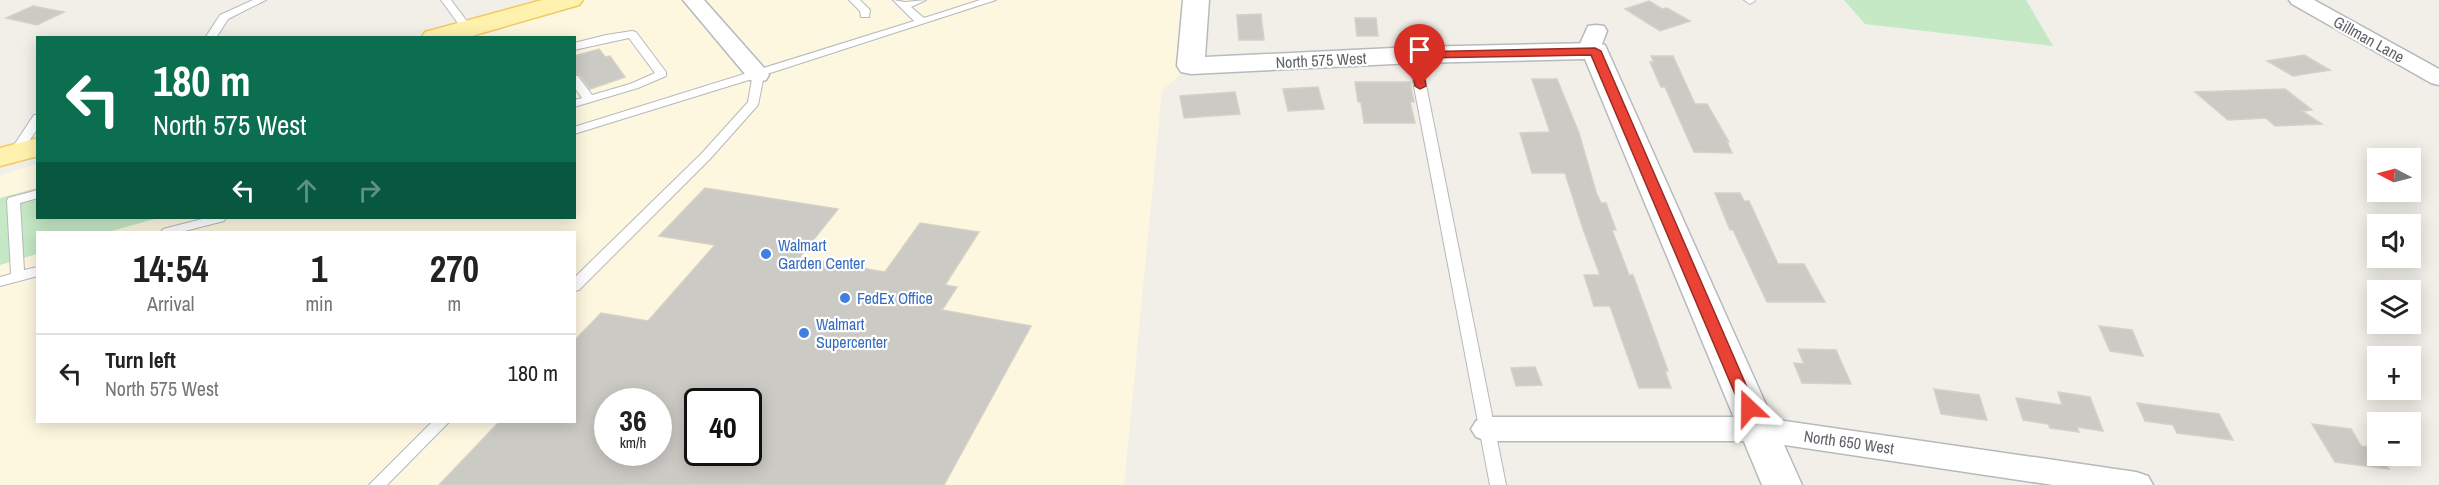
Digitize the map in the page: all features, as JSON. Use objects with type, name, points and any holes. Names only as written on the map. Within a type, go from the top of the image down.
[{"type":"main road","points":[[441,36],[525,6],[570,0]]},
{"type":"street","points":[[693,0],[758,75]]},
{"type":"street","name":"North 575 West","points":[[1196,0],[1191,66],[1414,55],[1595,41],[1758,429]]},
{"type":"street","name":"Gillman Lane","points":[[2304,0],[2439,78]]},
{"type":"street","name":"North 650 West","points":[[1487,429],[1758,429],[2136,485]]},
{"type":"street","points":[[1758,429],[1782,485]]},
{"type":"lane","points":[[211,36],[224,17],[261,0]]},
{"type":"lane","points":[[446,0],[467,28]]},
{"type":"lane","points":[[854,0],[866,10],[865,15]]},
{"type":"lane","points":[[901,2],[921,0]]},
{"type":"lane","points":[[576,130],[991,0]]},
{"type":"lane","points":[[901,2],[922,22]]},
{"type":"lane","points":[[576,46],[632,34],[662,74],[634,86],[576,103]]},
{"type":"lane","points":[[1414,55],[1498,485]]},
{"type":"lane","points":[[576,285],[706,156],[754,103],[758,75]]},
{"type":"lane","points":[[576,81],[589,99]]},
{"type":"lane","points":[[17,155],[36,122]]},
{"type":"lane","points":[[18,277],[13,201],[36,195]]},
{"type":"lane","points":[[172,231],[215,219]]},
{"type":"lane","points":[[0,282],[36,272]]},
{"type":"lane","points":[[377,485],[440,423]]},
{"type":"shaded area","points":[[580,0],[1196,0],[1191,66],[1162,90],[1124,485],[0,485],[0,175],[36,164],[36,219],[576,219],[576,36],[458,36]]},
{"type":"green space","points":[[1844,0],[2026,0],[2053,46],[1865,24]]},
{"type":"green space","points":[[36,188],[36,219],[154,219],[112,231],[36,231],[36,254],[0,265],[0,198]]},
{"type":"building","points":[[1649,1],[1690,21],[1660,31],[1625,9]]},
{"type":"building","points":[[33,6],[64,12],[37,25],[6,18]]},
{"type":"building","points":[[1261,14],[1264,40],[1239,40],[1237,15]]},
{"type":"building","points":[[1355,18],[1376,18],[1378,36],[1357,36]]},
{"type":"building","points":[[599,49],[605,57],[610,56],[625,77],[590,89],[580,75],[576,74],[576,55]]},
{"type":"building","points":[[2304,55],[2330,70],[2293,76],[2267,61]]},
{"type":"building","points":[[1651,56],[1673,56],[1695,104],[1707,104],[1729,142],[1727,142],[1732,153],[1694,152],[1665,87],[1661,87],[1650,62],[1654,62]]},
{"type":"building","points":[[1532,79],[1557,79],[1579,133],[1596,192],[1601,203],[1606,203],[1616,230],[1612,230],[1629,275],[1633,275],[1668,371],[1665,371],[1671,388],[1639,388],[1610,306],[1594,306],[1584,275],[1600,275],[1565,173],[1532,173],[1520,133],[1550,132]]},
{"type":"building","points":[[1355,82],[1410,82],[1414,102],[1410,102],[1415,123],[1364,123]]},
{"type":"building","points":[[1318,87],[1324,109],[1288,111],[1283,89]]},
{"type":"building","points":[[2285,89],[2312,110],[2302,111],[2322,124],[2275,126],[2266,118],[2228,120],[2195,92]]},
{"type":"building","points":[[1235,92],[1240,114],[1184,118],[1180,96]]},
{"type":"building","name":"Walmart Supercenter","points":[[705,188],[838,209],[799,258],[885,272],[920,223],[979,232],[945,285],[957,287],[942,310],[1031,326],[944,485],[439,485],[498,423],[576,423],[576,339],[601,313],[648,321],[715,245],[659,236]]},
{"type":"building","points":[[1715,193],[1740,193],[1744,201],[1749,201],[1778,264],[1804,264],[1825,302],[1767,302],[1733,230],[1730,230]]},
{"type":"building","points":[[2099,326],[2132,330],[2143,356],[2110,351]]},
{"type":"building","points":[[1798,349],[1836,350],[1851,384],[1802,383],[1794,363],[1804,364]]},
{"type":"building","points":[[1535,367],[1542,385],[1516,386],[1511,368]]},
{"type":"building","points":[[1934,389],[1979,395],[1987,420],[1941,414]]},
{"type":"building","points":[[2058,392],[2090,397],[2103,431],[2077,427],[2079,432],[2050,428],[2048,424],[2023,420],[2016,398],[2062,405]]},
{"type":"building","points":[[2137,403],[2219,414],[2233,440],[2177,433],[2173,425],[2145,421]]},
{"type":"building","points":[[2312,424],[2351,429],[2361,446],[2367,446],[2367,466],[2387,466],[2389,469],[2335,462]]},
{"type":"place","name":"Walmart Garden Center","points":[[766,254]]},
{"type":"place","name":"FedEx Office","points":[[845,298]]},
{"type":"place","name":"Walmart Supercenter","points":[[804,333]]},
{"type":"route","points":[[1420,86],[1414,55],[1595,51],[1749,408]]}]
